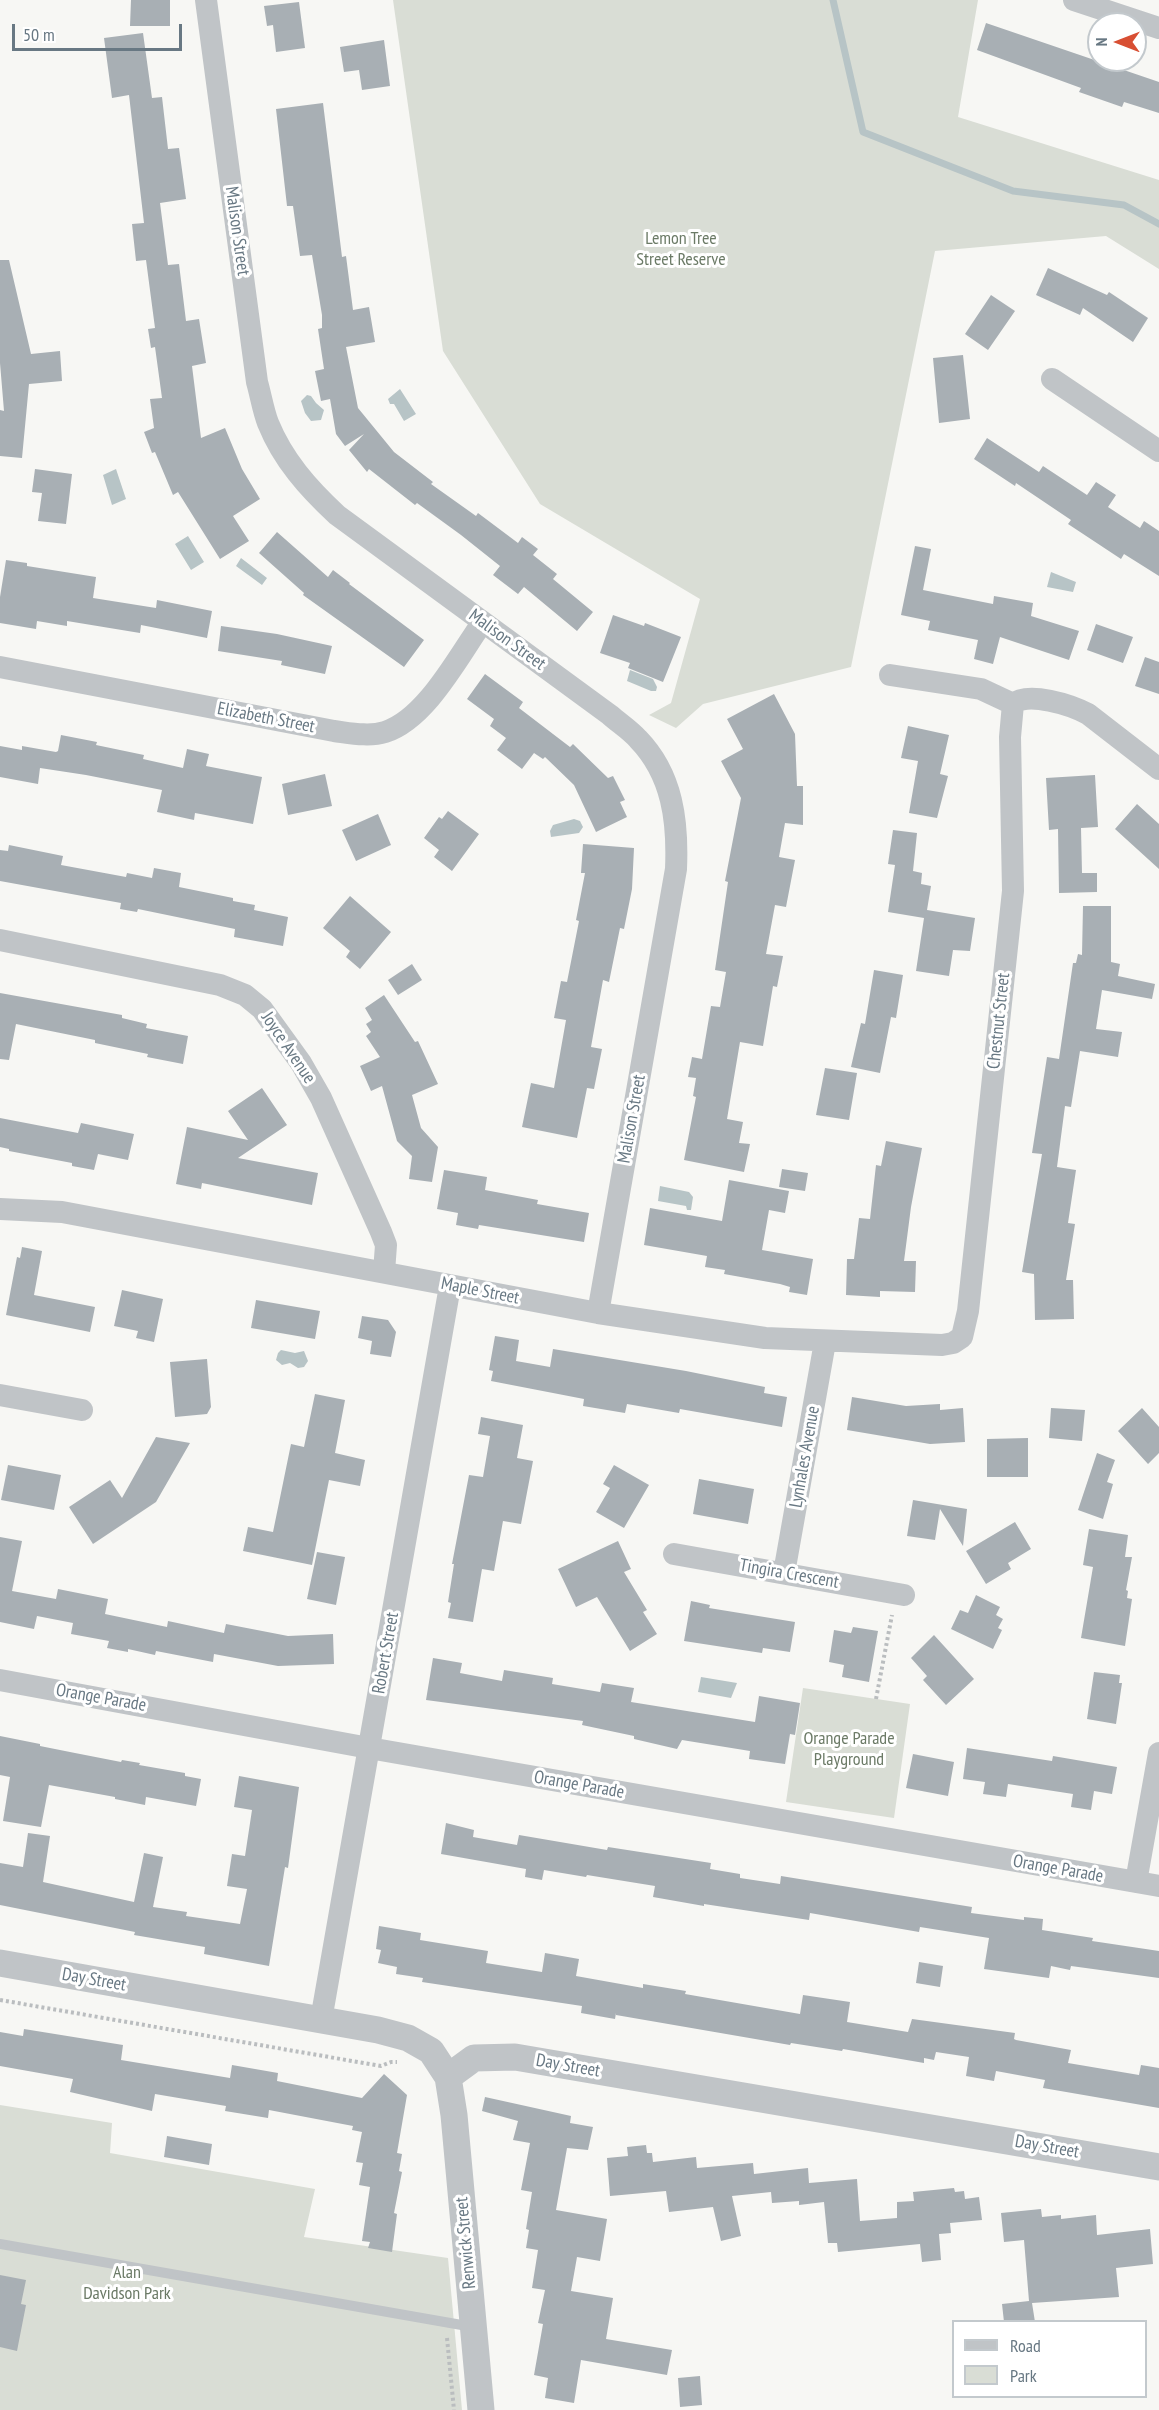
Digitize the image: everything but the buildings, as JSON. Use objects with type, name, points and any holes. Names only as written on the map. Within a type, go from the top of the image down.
[{"type":"street","name":"Malison Street","points":[[206,0],[257,382],[268,422],[288,461],[311,490],[337,515],[610,715],[639,740],[661,770],[673,803],[678,837],[676,869],[598,1312]]},
{"type":"street","points":[[1074,0],[1159,28]]},
{"type":"street","points":[[1052,379],[1159,451]]},
{"type":"street","name":"Elizabeth Street","points":[[0,667],[334,731],[359,734],[384,732],[405,723],[422,709],[482,623]]},
{"type":"street","points":[[890,675],[981,689],[1013,704],[1018,699],[1029,698],[1078,709],[1088,714],[1159,769]]},
{"type":"street","name":"Chestnut Street","points":[[962,1336],[968,1311],[1013,891],[1010,737],[1013,704]]},
{"type":"street","name":"Joyce Avenue","points":[[0,940],[220,985],[245,995],[254,1002],[262,1009],[301,1064],[321,1098],[386,1245],[384,1272]]},
{"type":"street","name":"Maple Street","points":[[0,1209],[62,1212],[450,1286],[765,1338],[942,1345],[962,1336]]},
{"type":"street","name":"Robert Street","points":[[321,2020],[450,1286]]},
{"type":"street","name":"Lynhales Avenue","points":[[784,1573],[825,1342]]},
{"type":"street","points":[[0,1395],[82,1410]]},
{"type":"street","name":"Tingira Crescent","points":[[674,1554],[900,1594]]},
{"type":"street","name":"Orange Parade","points":[[0,1680],[369,1748],[1159,1886]]},
{"type":"street","points":[[1136,1882],[1159,1753]]},
{"type":"street","name":"Day Street","points":[[0,1963],[321,2020],[408,2038],[431,2050],[448,2077],[474,2058],[515,2056],[1159,2167]]},
{"type":"street","name":"Renwick Street","points":[[448,2077],[454,2115],[481,2410]]},
{"type":"lane","points":[[0,2244],[474,2327]]},
{"type":"path","points":[[876,1699],[900,1594]]},
{"type":"path","points":[[0,2000],[381,2066],[391,2062],[401,2062]]},
{"type":"path","points":[[446,2322],[454,2410]]},
{"type":"green space","name":"Lemon Tree Street Reserve","points":[[393,0],[978,0],[958,117],[1159,180],[1159,269],[1106,236],[935,251],[851,667],[703,704],[676,728],[649,715],[671,703],[700,599],[540,504],[443,351]]},
{"type":"green space","name":"Orange Parade Playground","points":[[803,1688],[910,1704],[894,1818],[786,1802]]},
{"type":"green space","name":"Alan Davidson Park","points":[[0,2105],[112,2123],[110,2153],[315,2189],[304,2237],[448,2258],[462,2410],[0,2410]]},
{"type":"shaded area","points":[[400,389],[416,414],[404,421],[394,404],[390,404],[388,399]]},
{"type":"shaded area","points":[[307,395],[311,396],[324,410],[321,420],[311,421],[305,413],[301,401]]},
{"type":"shaded area","points":[[116,469],[126,499],[112,505],[103,475]]},
{"type":"shaded area","points":[[188,536],[204,562],[191,570],[175,544]]},
{"type":"shaded area","points":[[241,558],[267,578],[262,585],[236,566]]},
{"type":"shaded area","points":[[1051,572],[1076,582],[1073,592],[1047,587]]},
{"type":"shaded area","points":[[630,670],[653,679],[657,687],[656,691],[627,681]]},
{"type":"shaded area","points":[[574,819],[580,821],[583,827],[579,833],[551,837],[550,831],[553,825]]},
{"type":"shaded area","points":[[660,1186],[689,1192],[693,1197],[691,1210],[687,1210],[686,1206],[658,1201]]},
{"type":"shaded area","points":[[281,1350],[295,1353],[304,1351],[308,1361],[304,1367],[298,1368],[290,1363],[282,1365],[276,1360]]},
{"type":"shaded area","points":[[701,1677],[737,1683],[731,1698],[698,1692]]},
{"type":"waterway","points":[[833,0],[863,132],[1013,191],[1124,205],[1159,224]]}]
